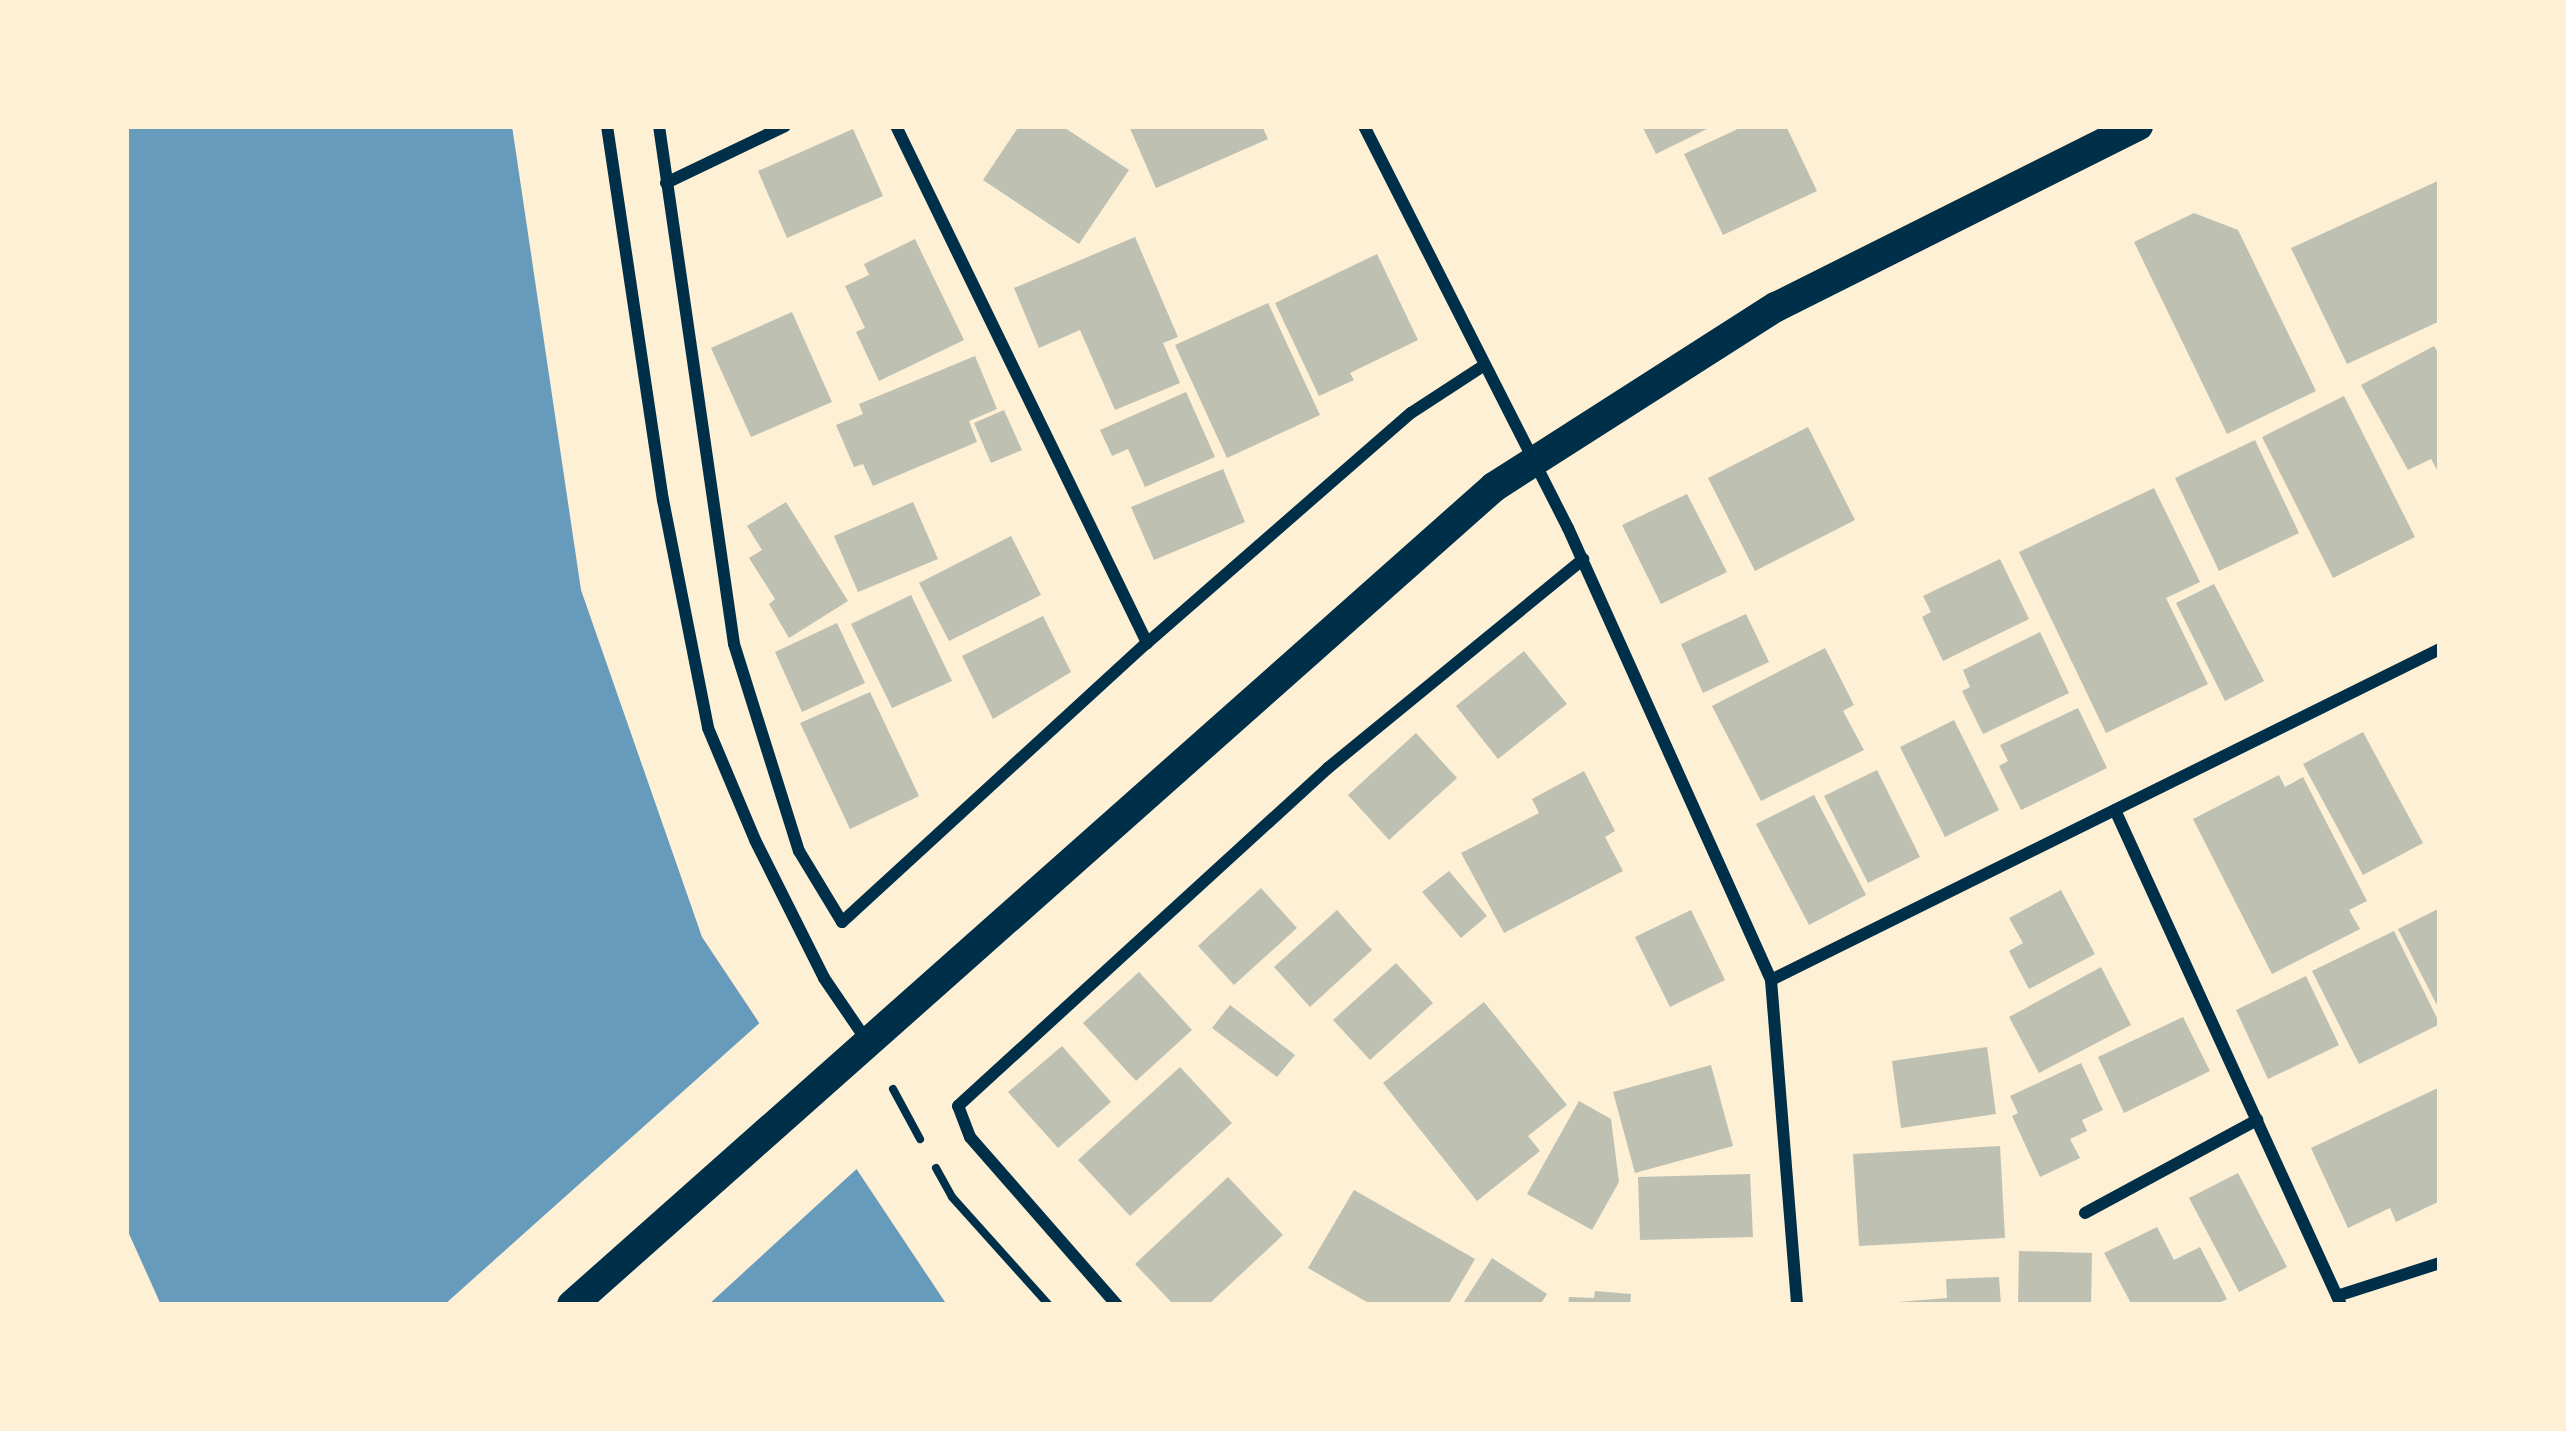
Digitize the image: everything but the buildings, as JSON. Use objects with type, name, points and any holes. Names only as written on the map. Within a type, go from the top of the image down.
[{"type":"main road","points":[[572,1305],[1186,754],[1534,458],[1776,307],[2138,126]]},
{"type":"street","points":[[607,126],[663,500],[709,728],[755,840],[824,978],[868,1042]]},
{"type":"street","points":[[659,126],[734,644],[799,851],[842,922],[1147,643],[1411,413],[1483,366]]},
{"type":"street","points":[[666,184],[785,126]]},
{"type":"street","points":[[896,126],[1147,643]]},
{"type":"street","points":[[1364,126],[1583,559],[1771,980],[1797,1305]]},
{"type":"street","points":[[1117,1305],[970,1137],[958,1106],[1328,768],[1583,559]]},
{"type":"street","points":[[1771,980],[2440,649]]},
{"type":"street","points":[[2115,810],[2339,1300],[2440,1263]]},
{"type":"street","points":[[2085,1213],[2257,1120]]},
{"type":"path","points":[[995,1248],[1049,1305]]},
{"type":"water","points":[[126,126],[512,126],[581,590],[702,937],[947,1305],[161,1305],[126,1227]]},
{"type":"pier","points":[[764,1019],[861,1165],[708,1305],[444,1305]]}]
